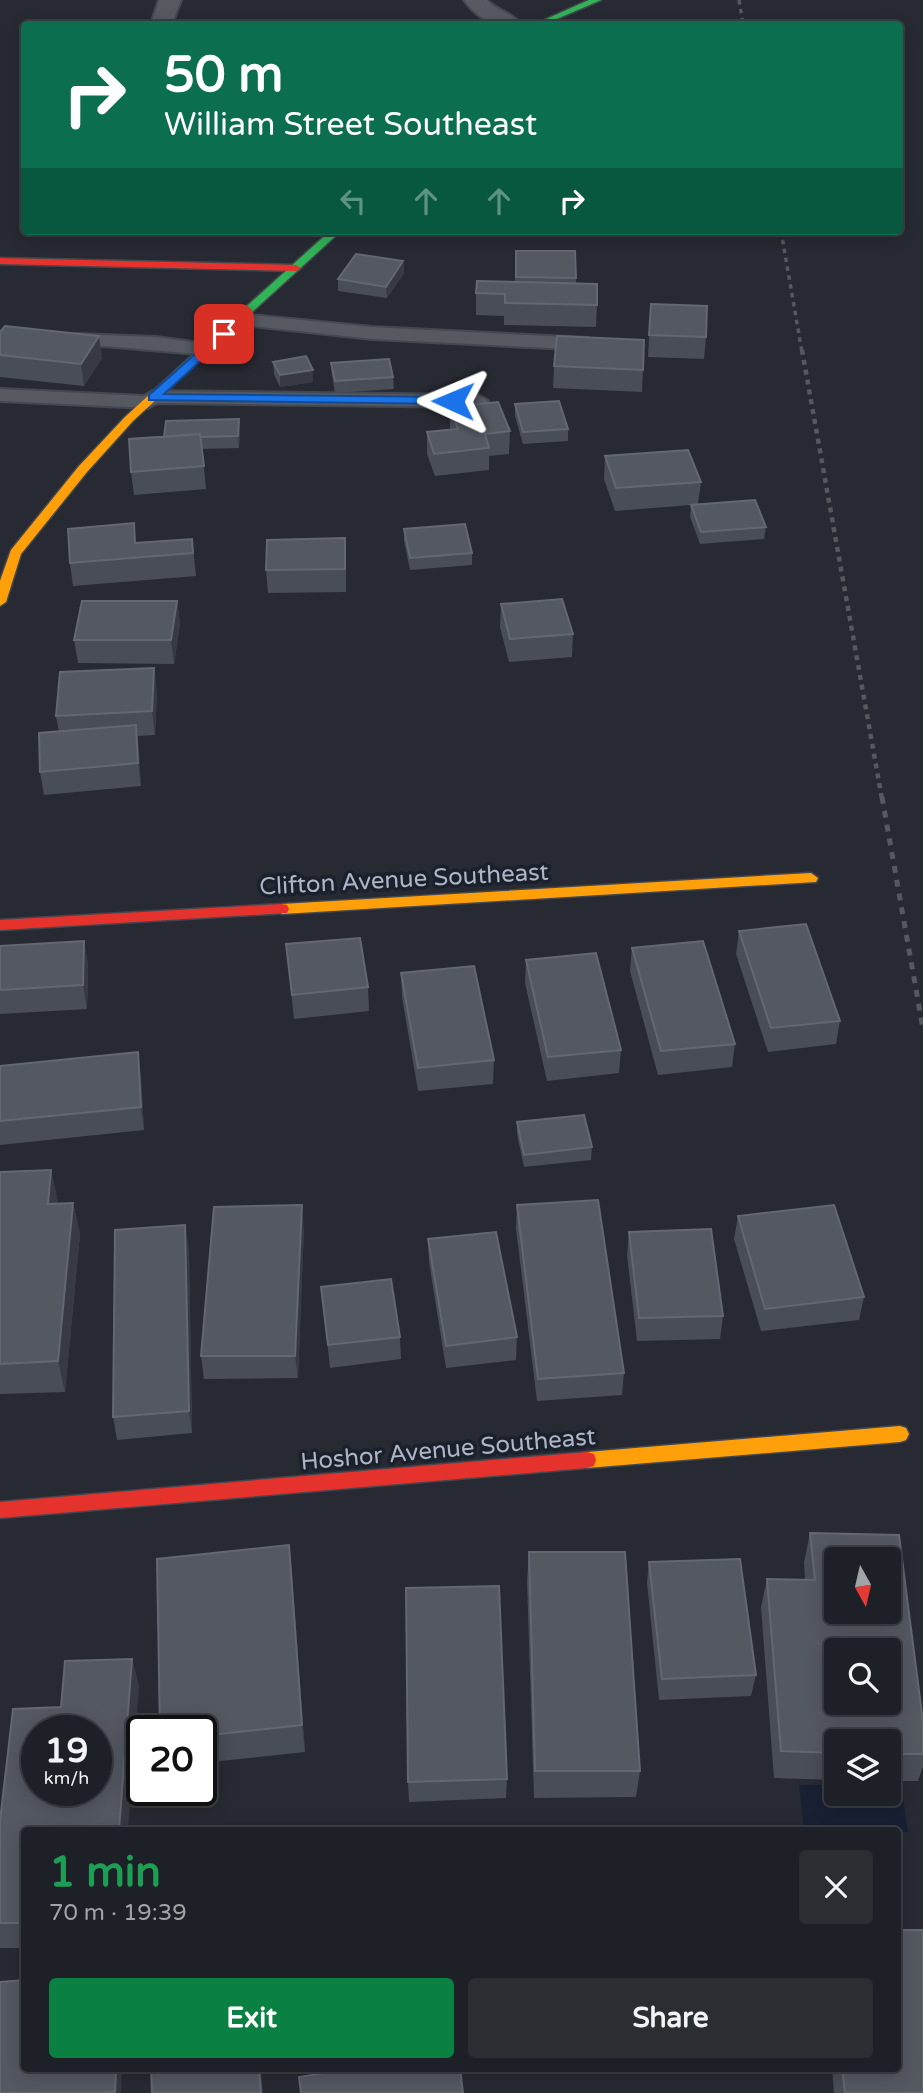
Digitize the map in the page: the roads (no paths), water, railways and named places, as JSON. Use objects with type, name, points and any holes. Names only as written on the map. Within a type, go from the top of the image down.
[{"type":"street","points":[[163,21],[170,0]]},
{"type":"street","points":[[475,0],[489,15],[503,21]]},
{"type":"street","points":[[546,21],[597,0]]},
{"type":"street","points":[[0,602],[15,553],[83,469],[151,400],[332,235]]},
{"type":"street","points":[[0,261],[296,268]]},
{"type":"street","name":"Clifton Avenue Southeast","points":[[0,925],[811,878]]},
{"type":"street","name":"Hoshor Avenue Southeast","points":[[0,1510],[900,1434]]},
{"type":"lane","points":[[241,320],[372,332],[588,344]]},
{"type":"lane","points":[[0,342],[66,339],[169,343],[208,349]]},
{"type":"lane","points":[[0,395],[151,400],[478,401]]},
{"type":"water","points":[[799,1785],[824,1785],[824,1806],[901,1806],[901,1785],[908,1832],[901,1832],[901,1827],[804,1827]]},
{"type":"railway","points":[[739,0],[742,21]]},
{"type":"railway","points":[[782,235],[802,352]]},
{"type":"railway","points":[[802,350],[882,799]]},
{"type":"railway","points":[[882,797],[923,1029]]}]
